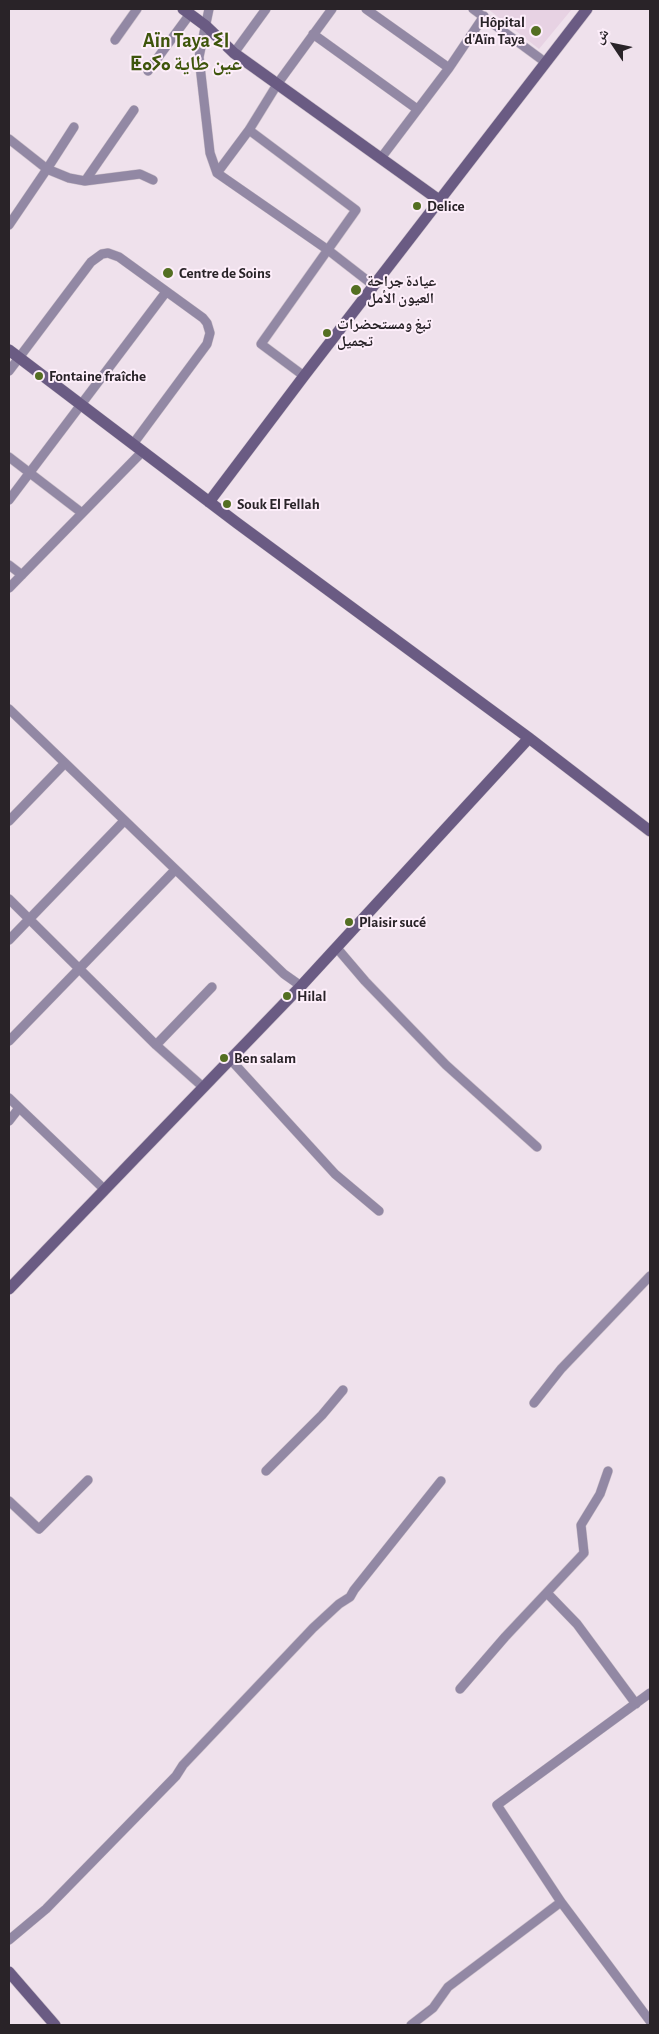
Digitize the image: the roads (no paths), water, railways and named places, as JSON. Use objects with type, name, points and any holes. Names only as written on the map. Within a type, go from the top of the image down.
[{"type":"main road","points":[[209,502],[586,9]]},
{"type":"main road","points":[[186,11],[206,26],[234,52],[439,200]]},
{"type":"main road","points":[[9,350],[209,502],[529,738],[650,831]]},
{"type":"main road","points":[[9,1289],[301,986],[529,738]]},
{"type":"main road","points":[[9,1972],[55,2025]]},
{"type":"street","points":[[115,40],[137,9]]},
{"type":"street","points":[[209,9],[199,57],[210,153],[217,173],[328,250],[374,285]]},
{"type":"street","points":[[234,52],[266,9]]},
{"type":"street","points":[[217,173],[249,130],[278,83],[332,9]]},
{"type":"street","points":[[366,9],[449,68]]},
{"type":"street","points":[[473,9],[545,62]]},
{"type":"street","points":[[148,71],[186,11]]},
{"type":"street","points":[[381,158],[449,68],[484,16]]},
{"type":"street","points":[[313,34],[417,109]]},
{"type":"street","points":[[85,181],[134,110]]},
{"type":"street","points":[[9,225],[74,127]]},
{"type":"street","points":[[249,130],[356,210],[261,344],[304,376]]},
{"type":"street","points":[[9,139],[47,169],[69,178],[85,181],[140,174],[153,180]]},
{"type":"street","points":[[9,371],[91,262],[102,254],[108,253],[119,257],[203,318],[209,328],[207,344],[133,444]]},
{"type":"street","points":[[9,500],[166,292]]},
{"type":"street","points":[[9,588],[143,451]]},
{"type":"street","points":[[9,458],[82,513]]},
{"type":"street","points":[[9,565],[22,575]]},
{"type":"street","points":[[9,709],[284,974],[301,986]]},
{"type":"street","points":[[9,821],[65,763]]},
{"type":"street","points":[[9,940],[28,918],[124,821]]},
{"type":"street","points":[[9,1041],[175,870]]},
{"type":"street","points":[[9,899],[156,1045],[202,1087]]},
{"type":"street","points":[[336,947],[365,981],[446,1065],[537,1147]]},
{"type":"street","points":[[156,1045],[212,987]]},
{"type":"street","points":[[230,1059],[335,1174],[379,1211]]},
{"type":"street","points":[[9,1098],[104,1189]]},
{"type":"street","points":[[9,1121],[19,1108]]},
{"type":"street","points":[[534,1404],[561,1369],[650,1276]]},
{"type":"street","points":[[266,1471],[322,1415],[343,1390]]},
{"type":"street","points":[[460,1689],[505,1637],[584,1553],[581,1525],[600,1494],[608,1471]]},
{"type":"street","points":[[9,1501],[39,1529],[88,1480]]},
{"type":"street","points":[[9,1940],[46,1909],[162,1790],[184,1764],[313,1628],[350,1596],[442,1481]]},
{"type":"street","points":[[547,1593],[576,1624],[636,1704]]},
{"type":"street","points":[[650,1693],[497,1805],[561,1902],[650,2021]]},
{"type":"street","points":[[412,2025],[433,2008],[448,1987],[561,1902]]},
{"type":"place","name":"Hôpital d'Aïn Taya","points":[[536,31]]},
{"type":"place","name":"Delice","points":[[417,206]]},
{"type":"place","name":"Centre de Soins","points":[[168,273]]},
{"type":"place","name":"عيادة جراحة العيون الأمل","points":[[356,290]]},
{"type":"place","name":"تبغ ومستحضرات تجميل","points":[[327,333]]},
{"type":"place","name":"Fontaine fraîche","points":[[39,376]]},
{"type":"place","name":"Souk El Fellah","points":[[227,504]]},
{"type":"place","name":"Plaisir sucé","points":[[349,922]]},
{"type":"place","name":"Hilal","points":[[287,996]]},
{"type":"place","name":"Ben salam","points":[[224,1058]]},
{"type":"district","name":"Aïn Taya ⵉⵏ ⵟⴰⵢⴰ عين طاية","points":[[186,52]]}]
